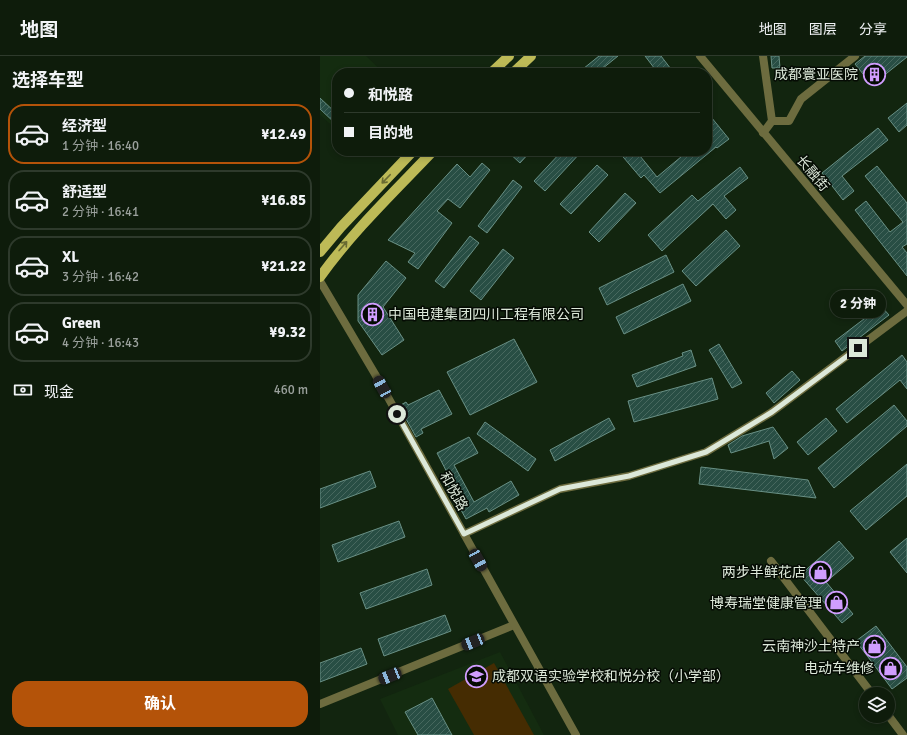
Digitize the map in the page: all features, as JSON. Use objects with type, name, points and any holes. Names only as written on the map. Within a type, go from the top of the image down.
[{"type":"main road","points":[[497,68],[509,56]]},
{"type":"main road","points":[[518,68],[531,56]]},
{"type":"main road","points":[[320,252],[408,156]]},
{"type":"main road","points":[[320,277],[359,228],[429,156]]},
{"type":"street","name":"长融街","points":[[700,56],[710,68]]},
{"type":"street","points":[[763,56],[772,121],[763,133]]},
{"type":"street","points":[[772,121],[789,122],[801,100],[855,56]]},
{"type":"street","name":"长融街","points":[[712,71],[907,305]]},
{"type":"street","name":"和悦路","points":[[320,281],[375,374],[576,735]]},
{"type":"street","points":[[464,534],[560,489],[629,476],[706,452],[772,412],[907,311]]},
{"type":"street","points":[[771,561],[867,687]]},
{"type":"street","points":[[320,704],[514,625]]},
{"type":"street","points":[[895,723],[902,732]]},
{"type":"shaded area","points":[[320,56],[366,56],[379,68],[332,68],[332,126],[320,115]]},
{"type":"shaded area","name":"成都双语实验学校和悦分校（小学部）","points":[[500,652],[544,735],[398,735],[380,699]]},
{"type":"shaded area","points":[[494,663],[534,735],[474,735],[448,689]]},
{"type":"building","points":[[599,56],[618,56],[603,68],[584,68]]},
{"type":"building","points":[[645,56],[661,56],[670,68],[654,68]]},
{"type":"building","points":[[771,56],[779,56],[780,68],[772,68]]},
{"type":"building","name":"成都寰亚医院","points":[[865,56],[907,57],[872,85],[855,64]]},
{"type":"building","points":[[320,98],[332,109],[332,120],[320,109]]},
{"type":"building","points":[[907,103],[907,125],[899,132],[888,118]]},
{"type":"building","points":[[712,118],[729,139],[717,148],[716,147],[712,150]]},
{"type":"building","points":[[878,128],[888,140],[842,176],[854,191],[843,200],[822,173]]},
{"type":"building","points":[[512,156],[526,156],[520,163]]},
{"type":"building","points":[[557,156],[577,156],[545,191],[534,181]]},
{"type":"building","points":[[622,156],[640,156],[657,177],[682,156],[705,156],[660,193],[644,175],[641,178]]},
{"type":"building","points":[[482,163],[490,170],[460,208],[448,199],[437,211],[452,223],[418,269],[408,262],[415,253],[388,240],[457,164],[470,177]]},
{"type":"building","points":[[597,165],[608,175],[571,214],[560,204]]},
{"type":"building","points":[[877,166],[907,203],[907,244],[902,247],[907,253],[907,276],[855,210],[866,201],[890,232],[903,222],[865,176]]},
{"type":"building","points":[[740,167],[748,178],[724,196],[736,210],[726,219],[713,204],[662,251],[648,235],[692,195],[698,201]]},
{"type":"building","points":[[513,180],[522,187],[487,233],[478,226]]},
{"type":"building","points":[[625,193],[636,203],[599,242],[589,232]]},
{"type":"building","points":[[726,230],[740,246],[696,286],[682,271]]},
{"type":"building","points":[[470,236],[479,243],[444,288],[435,281]]},
{"type":"building","points":[[503,249],[514,258],[481,300],[470,291]]},
{"type":"building","points":[[666,255],[674,272],[607,305],[599,288]]},
{"type":"building","name":"中国电建集团四川工程有限公司","points":[[386,261],[406,278],[383,307],[404,340],[382,355],[358,321],[358,295]]},
{"type":"building","points":[[683,284],[691,301],[624,334],[616,317]]},
{"type":"building","points":[[881,306],[889,315],[842,351],[835,341]]},
{"type":"building","points":[[514,339],[537,382],[470,415],[447,372]]},
{"type":"building","points":[[719,344],[742,383],[732,388],[709,350]]},
{"type":"building","points":[[691,350],[696,366],[637,387],[632,375],[683,356],[682,353]]},
{"type":"building","points":[[902,355],[907,362],[907,389],[900,380],[847,423],[836,409]]},
{"type":"building","points":[[792,371],[800,380],[774,403],[766,393]]},
{"type":"building","points":[[712,378],[718,399],[634,422],[628,401]]},
{"type":"building","points":[[439,390],[452,414],[421,429],[423,433],[416,437],[399,406],[406,402],[408,405]]},
{"type":"building","points":[[894,405],[907,421],[907,426],[834,488],[818,468]]},
{"type":"building","points":[[609,418],[615,429],[555,461],[550,450]]},
{"type":"building","points":[[826,418],[837,431],[808,455],[797,442]]},
{"type":"building","points":[[485,422],[536,459],[528,471],[477,434]]},
{"type":"building","points":[[773,427],[788,448],[774,459],[769,441],[731,453],[728,445],[742,436]]},
{"type":"building","points":[[469,437],[478,453],[454,465],[474,502],[511,481],[519,495],[489,512],[487,508],[466,519],[446,483],[451,480],[437,453]]},
{"type":"building","points":[[907,464],[907,496],[866,530],[850,511]]},
{"type":"building","points":[[701,467],[808,480],[816,498],[699,484]]},
{"type":"building","points":[[370,471],[376,487],[320,508],[320,489]]},
{"type":"building","points":[[399,521],[405,537],[338,562],[332,545]]},
{"type":"building","points":[[907,538],[907,573],[890,552]]},
{"type":"building","points":[[839,541],[854,558],[826,582],[853,614],[842,623],[800,575]]},
{"type":"building","points":[[427,569],[432,585],[366,609],[360,593]]},
{"type":"building","points":[[445,615],[451,631],[384,656],[378,639]]},
{"type":"building","points":[[876,626],[907,667],[907,678],[895,687],[890,687],[856,641]]},
{"type":"building","points":[[361,648],[367,664],[320,682],[320,663]]},
{"type":"building","points":[[432,698],[452,735],[418,735],[405,712]]},
{"type":"place","name":"成都寰亚医院","points":[[874,74]]},
{"type":"place","name":"中国电建集团四川工程有限公司","points":[[373,314]]},
{"type":"place","name":"两步半鲜花店","points":[[821,572]]},
{"type":"place","name":"博寿瑞堂健康管理","points":[[837,603]]},
{"type":"place","name":"云南神沙土特产","points":[[875,646]]},
{"type":"place","name":"电动车维修","points":[[890,668]]},
{"type":"place","name":"成都双语实验学校和悦分校（小学部）","points":[[476,676]]},
{"type":"route","points":[[397,414],[464,534],[560,489],[629,476],[706,452],[772,412],[858,348]]}]
